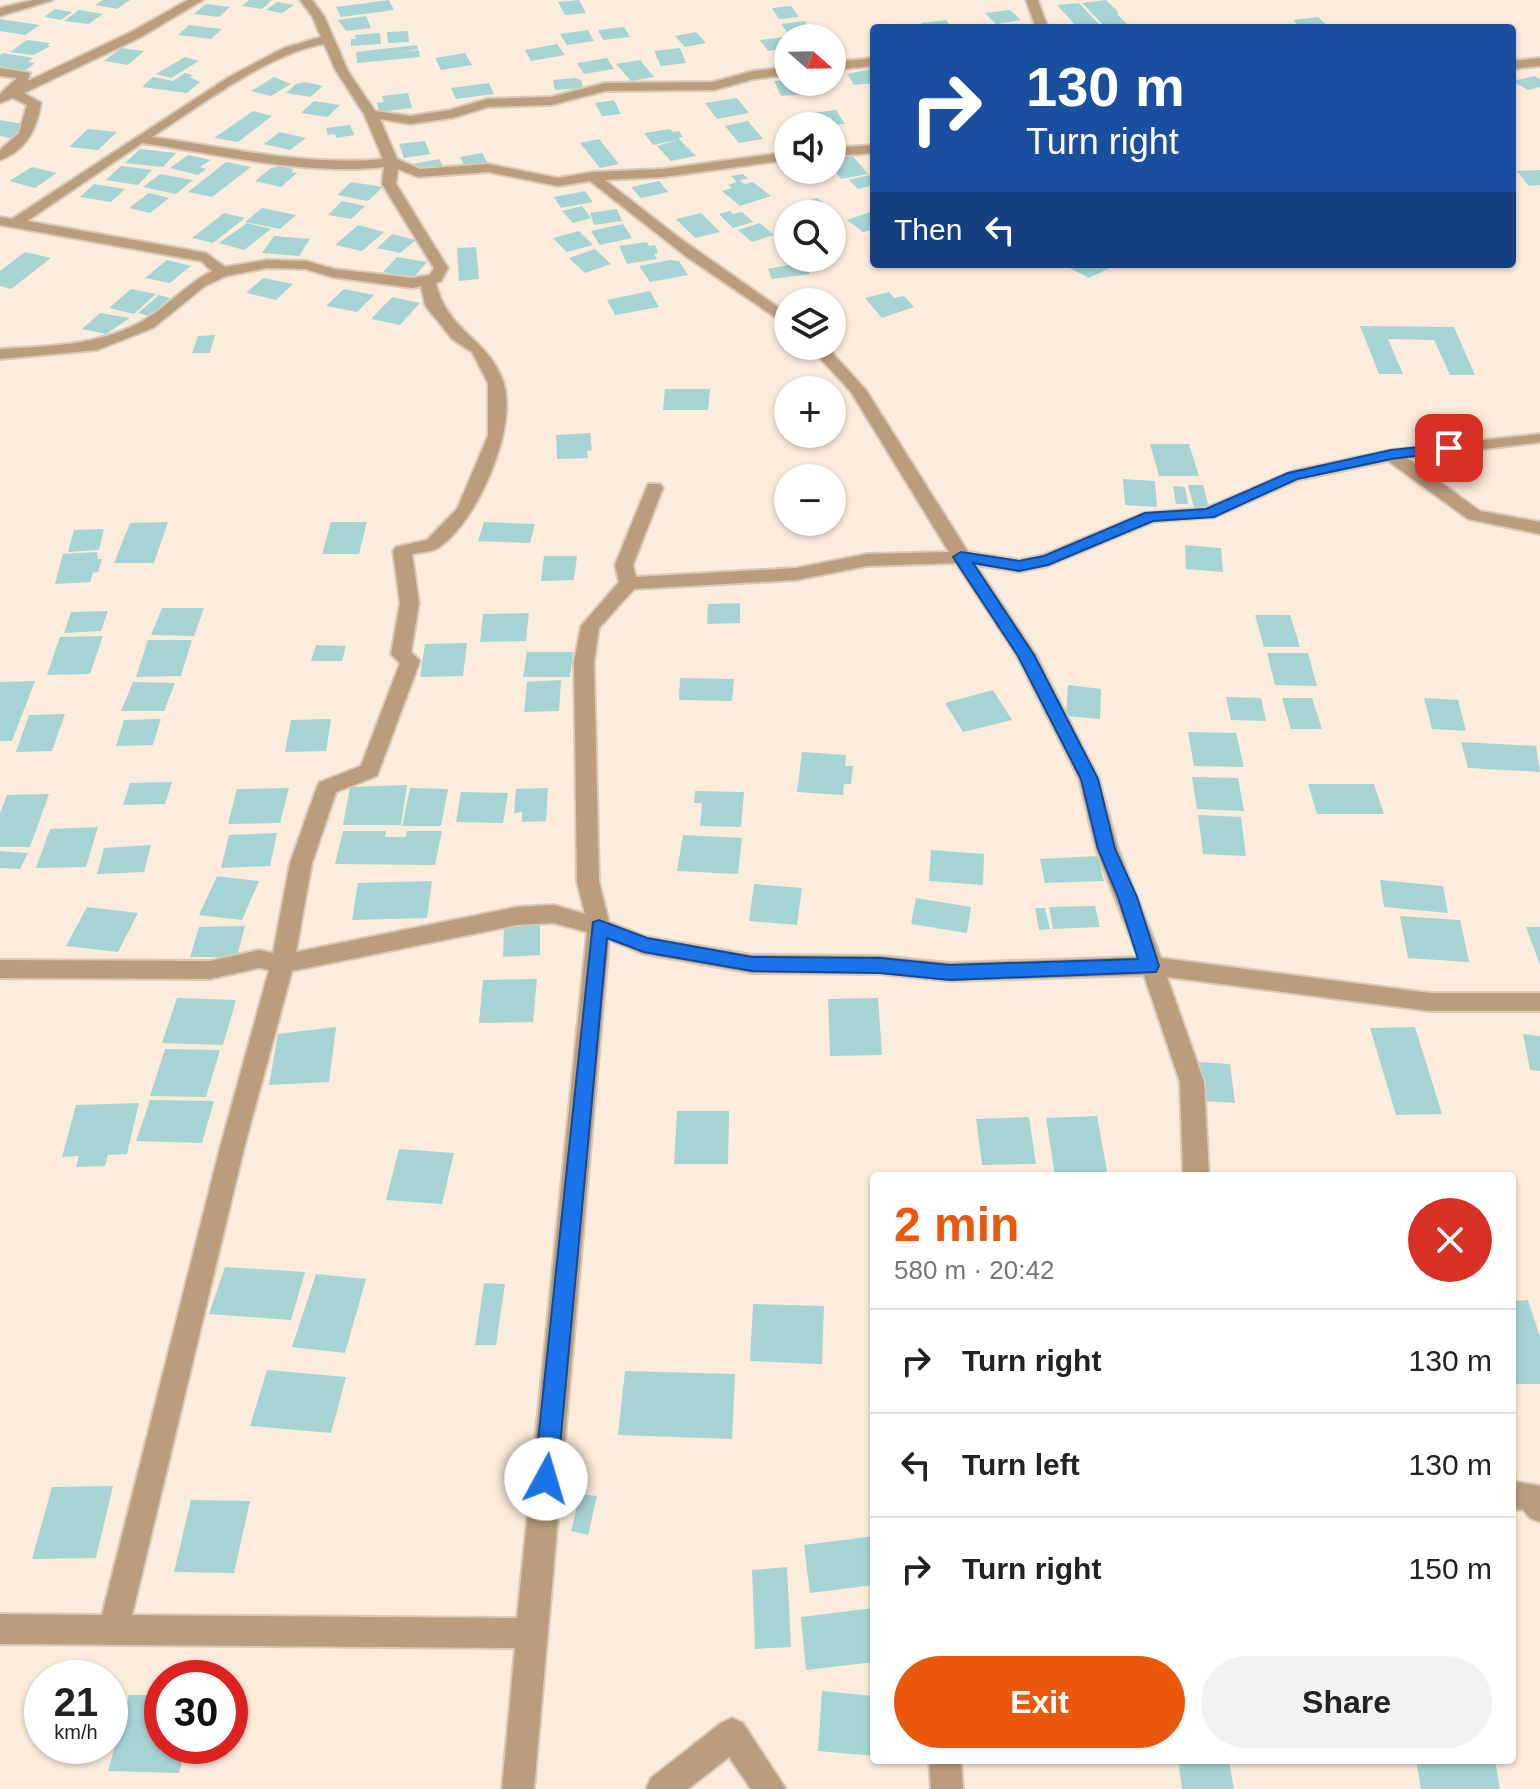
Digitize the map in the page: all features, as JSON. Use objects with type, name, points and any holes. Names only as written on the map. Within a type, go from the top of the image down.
[{"type":"street","points":[[0,12],[47,0]]},
{"type":"street","points":[[6,96],[135,35],[197,0]]},
{"type":"street","points":[[0,354],[91,347],[147,325],[200,283],[222,272],[288,264],[347,275],[428,282],[436,278],[441,268],[389,184],[392,162],[371,114],[342,71],[329,40],[306,0]]},
{"type":"street","points":[[1032,0],[1041,24]]},
{"type":"street","points":[[7,222],[260,65],[317,39],[329,40]]},
{"type":"street","points":[[846,65],[870,62]]},
{"type":"street","points":[[1516,65],[1540,62]]},
{"type":"street","points":[[0,72],[25,76],[6,96]]},
{"type":"street","points":[[371,114],[410,120],[452,114],[487,103],[551,101],[605,87],[714,86],[774,73]]},
{"type":"street","points":[[0,156],[28,134],[34,103],[6,96]]},
{"type":"street","points":[[139,139],[292,160],[358,166],[392,162],[418,173],[488,168],[558,182],[593,176],[663,173],[774,158]]},
{"type":"street","points":[[846,151],[870,149]]},
{"type":"street","points":[[593,176],[608,192],[664,235],[774,311]]},
{"type":"street","points":[[7,222],[206,257],[222,272]]},
{"type":"street","points":[[113,1630],[232,1148],[282,964],[301,863],[327,787],[370,771],[410,661],[401,654],[411,617],[411,585],[402,551],[433,544],[465,511],[496,436],[496,383],[478,349],[458,336],[433,305],[428,282]]},
{"type":"street","points":[[830,360],[858,390],[961,557],[1026,655],[1089,779],[1107,849],[1137,923],[1149,966],[1192,1082],[1196,1172]]},
{"type":"street","points":[[518,1789],[599,927],[588,882],[589,826],[583,725],[584,662],[590,626],[629,583],[796,574],[867,560],[961,557],[1019,566],[1048,560],[1150,517],[1209,513],[1293,476],[1391,455],[1538,442]]},
{"type":"street","points":[[1391,455],[1474,515],[1540,528]]},
{"type":"street","points":[[629,583],[624,565],[654,488]]},
{"type":"street","points":[[0,969],[210,970],[259,959],[282,964],[517,916],[554,914],[644,945],[752,964],[880,965],[950,972],[1149,966],[1430,1002],[1540,1002]]},
{"type":"street","points":[[1516,1495],[1530,1496],[1540,1508]]},
{"type":"street","points":[[0,1629],[531,1633]]},
{"type":"street","points":[[662,1789],[732,1734],[770,1789]]},
{"type":"street","points":[[946,1764],[947,1789]]},
{"type":"building","points":[[103,0],[130,0],[117,9],[95,5]]},
{"type":"building","points":[[249,0],[272,0],[262,9],[242,6]]},
{"type":"building","points":[[389,0],[394,10],[341,17],[336,7]]},
{"type":"building","points":[[579,0],[586,13],[565,15],[558,2]]},
{"type":"building","points":[[1106,0],[1127,24],[1102,24],[1082,3]]},
{"type":"building","points":[[277,2],[294,5],[282,13],[266,10]]},
{"type":"building","points":[[1079,3],[1099,24],[1074,24],[1057,5]]},
{"type":"building","points":[[206,4],[230,7],[219,17],[194,14]]},
{"type":"building","points":[[791,6],[799,17],[779,19],[772,8]]},
{"type":"building","points":[[55,9],[72,12],[61,20],[44,17]]},
{"type":"building","points":[[79,10],[103,14],[88,24],[64,21]]},
{"type":"building","points":[[1010,10],[1021,20],[996,24],[985,13]]},
{"type":"building","points":[[366,16],[371,28],[346,31],[338,20]]},
{"type":"building","points":[[1318,17],[1326,24],[1297,24],[1293,20]]},
{"type":"building","points":[[0,19],[40,25],[25,35],[0,31]]},
{"type":"building","points":[[946,20],[949,24],[922,24]]},
{"type":"building","points":[[189,25],[222,29],[211,39],[178,35]]},
{"type":"building","points":[[624,27],[630,37],[603,40],[598,30]]},
{"type":"building","points":[[588,30],[594,41],[567,45],[560,34]]},
{"type":"building","points":[[408,31],[409,42],[388,43],[387,32]]},
{"type":"building","points":[[696,32],[706,43],[685,47],[675,36]]},
{"type":"building","points":[[380,33],[381,44],[351,46],[355,35]]},
{"type":"building","points":[[774,38],[774,50],[768,51],[760,40]]},
{"type":"building","points":[[27,40],[50,43],[47,46],[51,46],[33,55],[10,52]]},
{"type":"building","points":[[557,44],[565,55],[531,61],[525,50]]},
{"type":"building","points":[[417,45],[418,49],[402,52],[419,50],[420,57],[357,63],[356,52]]},
{"type":"building","points":[[121,48],[144,51],[128,65],[104,61]]},
{"type":"building","points":[[680,48],[686,63],[661,66],[654,51]]},
{"type":"building","points":[[465,53],[472,65],[441,70],[435,58]]},
{"type":"building","points":[[0,55],[33,58],[28,62],[35,63],[26,70],[0,69]]},
{"type":"building","points":[[185,57],[199,61],[171,78],[156,74]]},
{"type":"building","points":[[607,58],[614,69],[584,74],[577,63]]},
{"type":"building","points":[[640,60],[654,77],[631,81],[616,64]]},
{"type":"building","points":[[870,69],[870,83],[854,85],[847,74]]},
{"type":"building","points":[[185,73],[193,75],[190,77],[200,82],[187,93],[142,87],[153,77],[173,81]]},
{"type":"building","points":[[1535,76],[1540,79],[1540,87],[1528,90],[1516,83],[1516,80]]},
{"type":"building","points":[[274,77],[291,84],[271,96],[251,91]]},
{"type":"building","points":[[553,80],[581,80],[583,88],[555,90]]},
{"type":"building","points":[[305,82],[323,86],[310,97],[286,93],[296,84]]},
{"type":"building","points":[[489,83],[494,94],[456,99],[451,88]]},
{"type":"building","points":[[408,93],[412,108],[379,112],[377,103],[384,102],[382,96]]},
{"type":"building","points":[[737,98],[749,113],[717,119],[705,103]]},
{"type":"building","points":[[614,100],[621,114],[602,116],[595,103]]},
{"type":"building","points":[[314,101],[340,105],[327,117],[301,113]]},
{"type":"building","points":[[253,111],[272,116],[238,142],[214,138]]},
{"type":"building","points":[[0,120],[29,125],[11,138],[0,136]]},
{"type":"building","points":[[748,121],[763,139],[739,143],[725,126]]},
{"type":"building","points":[[350,125],[354,135],[336,138],[335,134],[328,135],[326,128]]},
{"type":"building","points":[[88,129],[117,132],[98,150],[69,147]]},
{"type":"building","points":[[670,129],[679,131],[683,137],[679,137],[680,140],[696,156],[671,161],[657,146],[677,140],[653,145],[644,133]]},
{"type":"building","points":[[280,132],[306,138],[290,150],[264,144]]},
{"type":"building","points":[[599,139],[619,164],[600,168],[580,143]]},
{"type":"building","points":[[425,141],[430,154],[404,158],[399,144]]},
{"type":"building","points":[[140,149],[176,153],[163,167],[125,163]]},
{"type":"building","points":[[482,153],[489,165],[467,170],[460,157]]},
{"type":"building","points":[[851,154],[868,174],[846,178],[846,155]]},
{"type":"building","points":[[188,155],[211,160],[200,167],[206,169],[198,175],[170,168]]},
{"type":"building","points":[[439,159],[446,171],[421,176],[413,164]]},
{"type":"building","points":[[226,162],[251,167],[212,197],[188,192]]},
{"type":"building","points":[[121,166],[152,170],[138,185],[106,180]]},
{"type":"building","points":[[32,167],[57,173],[35,188],[9,181]]},
{"type":"building","points":[[271,168],[294,169],[291,172],[297,173],[281,187],[255,181]]},
{"type":"building","points":[[1540,170],[1540,185],[1529,186],[1517,171]]},
{"type":"building","points":[[160,174],[193,180],[176,194],[143,187]]},
{"type":"building","points":[[743,174],[748,179],[739,180],[745,184],[753,182],[771,196],[740,206],[722,191],[732,188],[728,185],[737,182],[731,176]]},
{"type":"building","points":[[869,175],[870,186],[858,189],[849,180]]},
{"type":"building","points":[[659,181],[668,192],[641,198],[631,187]]},
{"type":"building","points":[[351,182],[383,187],[368,201],[337,195]]},
{"type":"building","points":[[94,184],[125,189],[111,202],[80,197]]},
{"type":"building","points":[[585,191],[593,202],[561,208],[554,197]]},
{"type":"building","points":[[149,193],[169,198],[150,213],[129,208]]},
{"type":"building","points":[[342,201],[365,206],[351,219],[328,215]]},
{"type":"building","points":[[582,206],[591,218],[573,223],[562,211]]},
{"type":"building","points":[[262,208],[296,215],[280,229],[245,222]]},
{"type":"building","points":[[617,209],[622,221],[594,225],[590,213]]},
{"type":"building","points":[[730,211],[733,214],[742,212],[753,222],[733,228],[719,214]]},
{"type":"building","points":[[870,212],[870,230],[863,232],[847,220]]},
{"type":"building","points":[[224,213],[245,218],[213,243],[192,238]]},
{"type":"building","points":[[701,213],[720,232],[695,238],[676,219]]},
{"type":"building","points":[[247,223],[271,229],[244,250],[219,243]]},
{"type":"building","points":[[760,223],[774,235],[752,242],[738,230]]},
{"type":"building","points":[[623,224],[632,238],[600,245],[591,231]]},
{"type":"building","points":[[358,225],[384,232],[362,251],[335,245]]},
{"type":"building","points":[[579,231],[593,245],[567,252],[553,238]]},
{"type":"building","points":[[392,234],[416,240],[400,253],[377,248]]},
{"type":"building","points":[[274,236],[310,239],[299,256],[262,253]]},
{"type":"building","points":[[647,242],[649,246],[655,245],[657,259],[627,264],[619,246]]},
{"type":"building","points":[[476,247],[479,279],[459,281],[457,248]]},
{"type":"building","points":[[595,249],[611,264],[585,273],[569,258]]},
{"type":"building","points":[[25,252],[51,258],[11,289],[0,286],[0,271]]},
{"type":"building","points":[[397,257],[427,262],[414,277],[383,272]]},
{"type":"building","points":[[167,260],[191,266],[170,283],[145,278]]},
{"type":"building","points":[[679,261],[688,275],[650,282],[639,266]]},
{"type":"building","points":[[774,268],[774,272],[810,274],[772,279],[768,269]]},
{"type":"building","points":[[1070,268],[1110,268],[1089,278]]},
{"type":"building","points":[[263,278],[293,284],[276,300],[246,293]]},
{"type":"building","points":[[131,289],[156,294],[134,314],[109,308]]},
{"type":"building","points":[[344,289],[374,295],[357,312],[326,306]]},
{"type":"building","points":[[650,291],[659,307],[615,315],[607,300]]},
{"type":"building","points":[[889,292],[894,298],[904,296],[914,307],[882,318],[865,298]]},
{"type":"building","points":[[159,295],[170,298],[149,316],[138,313]]},
{"type":"building","points":[[392,297],[420,303],[400,325],[371,319]]},
{"type":"building","points":[[100,313],[130,318],[106,334],[82,329]]},
{"type":"building","points":[[1360,326],[1454,327],[1475,375],[1450,375],[1434,340],[1388,339],[1403,374],[1379,374]]},
{"type":"building","points":[[215,335],[210,353],[192,353],[198,336]]},
{"type":"building","points":[[665,389],[710,389],[708,410],[663,410]]},
{"type":"building","points":[[590,433],[592,450],[587,451],[588,458],[557,459],[556,435]]},
{"type":"building","points":[[1150,444],[1189,444],[1199,476],[1159,476]]},
{"type":"building","points":[[1123,479],[1155,481],[1157,507],[1125,505]]},
{"type":"building","points":[[1188,485],[1203,485],[1209,507],[1194,507]]},
{"type":"building","points":[[1173,486],[1185,487],[1188,504],[1176,504]]},
{"type":"building","points":[[168,522],[154,563],[114,563],[130,523]]},
{"type":"building","points":[[331,522],[367,522],[359,554],[322,554]]},
{"type":"building","points":[[484,522],[535,524],[530,543],[478,541]]},
{"type":"building","points":[[104,529],[99,550],[68,552],[74,530]]},
{"type":"building","points":[[1185,545],[1221,548],[1223,572],[1186,569]]},
{"type":"building","points":[[97,552],[98,559],[102,559],[98,572],[93,573],[90,582],[55,584],[63,554]]},
{"type":"building","points":[[544,556],[577,556],[574,580],[541,581]]},
{"type":"building","points":[[740,603],[740,623],[707,624],[708,604]]},
{"type":"building","points":[[162,608],[204,608],[194,636],[151,635]]},
{"type":"building","points":[[108,611],[101,631],[64,633],[71,612]]},
{"type":"building","points":[[529,613],[526,641],[480,642],[483,614]]},
{"type":"building","points":[[1255,615],[1290,615],[1300,647],[1264,647]]},
{"type":"building","points":[[103,636],[90,674],[47,675],[60,637]]},
{"type":"building","points":[[148,640],[192,640],[181,676],[136,677]]},
{"type":"building","points":[[467,643],[463,676],[420,677],[425,644]]},
{"type":"building","points":[[316,645],[346,646],[342,661],[311,661]]},
{"type":"building","points":[[527,652],[573,652],[570,677],[523,677]]},
{"type":"building","points":[[1267,653],[1308,653],[1317,686],[1275,685]]},
{"type":"building","points":[[680,678],[734,679],[732,701],[679,700]]},
{"type":"building","points":[[561,680],[559,711],[524,712],[527,682]]},
{"type":"building","points":[[35,681],[12,741],[0,741],[0,682]]},
{"type":"building","points":[[133,682],[175,683],[164,711],[121,711]]},
{"type":"building","points":[[1068,685],[1101,689],[1100,719],[1066,716]]},
{"type":"building","points":[[993,690],[1012,720],[963,732],[945,703]]},
{"type":"building","points":[[1226,697],[1261,698],[1266,721],[1231,720]]},
{"type":"building","points":[[1282,698],[1312,698],[1322,729],[1291,729]]},
{"type":"building","points":[[1424,698],[1458,700],[1466,731],[1432,729]]},
{"type":"building","points":[[65,714],[52,751],[16,752],[29,715]]},
{"type":"building","points":[[161,719],[153,745],[116,746],[124,720]]},
{"type":"building","points":[[331,719],[326,751],[285,752],[291,720]]},
{"type":"building","points":[[1188,732],[1236,733],[1244,767],[1194,766]]},
{"type":"building","points":[[1461,742],[1536,746],[1540,772],[1468,768]]},
{"type":"building","points":[[802,752],[846,755],[845,766],[853,766],[851,784],[844,784],[843,795],[797,792]]},
{"type":"building","points":[[1192,777],[1238,778],[1244,811],[1197,809]]},
{"type":"building","points":[[172,782],[165,804],[123,805],[130,783]]},
{"type":"building","points":[[1308,784],[1374,784],[1384,814],[1317,814]]},
{"type":"building","points":[[407,785],[401,825],[343,825],[350,787]]},
{"type":"building","points":[[289,788],[280,823],[228,824],[237,789]]},
{"type":"building","points":[[410,788],[448,789],[441,826],[402,826]]},
{"type":"building","points":[[548,788],[546,821],[522,822],[522,812],[514,813],[516,789]]},
{"type":"building","points":[[695,791],[744,792],[741,827],[700,826],[702,803],[694,803]]},
{"type":"building","points":[[461,792],[508,793],[503,823],[456,822]]},
{"type":"building","points":[[49,794],[30,847],[0,847],[0,813],[7,795]]},
{"type":"building","points":[[1198,815],[1241,817],[1246,856],[1203,854]]},
{"type":"building","points":[[98,827],[86,867],[36,868],[50,829]]},
{"type":"building","points":[[343,831],[386,831],[385,837],[406,837],[407,831],[442,831],[435,865],[335,864]]},
{"type":"building","points":[[277,833],[270,866],[221,868],[229,835]]},
{"type":"building","points":[[683,835],[742,838],[738,874],[677,871]]},
{"type":"building","points":[[151,845],[144,872],[97,874],[104,848]]},
{"type":"building","points":[[931,850],[984,854],[983,885],[929,881]]},
{"type":"building","points":[[0,851],[28,853],[20,869],[0,868]]},
{"type":"building","points":[[1098,856],[1104,881],[1045,883],[1040,859]]},
{"type":"building","points":[[217,876],[259,881],[242,920],[199,915]]},
{"type":"building","points":[[1380,880],[1443,886],[1448,913],[1384,907]]},
{"type":"building","points":[[432,881],[427,918],[352,920],[358,883]]},
{"type":"building","points":[[754,884],[802,888],[797,925],[749,921]]},
{"type":"building","points":[[916,898],[971,907],[967,933],[911,924]]},
{"type":"building","points":[[1095,906],[1100,927],[1053,929],[1049,907]]},
{"type":"building","points":[[87,907],[138,913],[118,952],[66,946]]},
{"type":"building","points":[[1035,908],[1045,908],[1050,929],[1039,930]]},
{"type":"building","points":[[1400,916],[1460,920],[1469,962],[1408,958]]},
{"type":"building","points":[[540,921],[540,955],[503,957],[504,923]]},
{"type":"building","points":[[245,926],[237,957],[190,957],[199,927]]},
{"type":"building","points":[[1526,927],[1540,927],[1540,965]]},
{"type":"building","points":[[537,979],[533,1022],[479,1023],[483,980]]},
{"type":"building","points":[[177,998],[236,1000],[223,1045],[162,1043]]},
{"type":"building","points":[[878,998],[882,1055],[830,1056],[828,999]]},
{"type":"building","points":[[336,1027],[329,1082],[269,1085],[278,1034]]},
{"type":"building","points":[[1415,1027],[1442,1114],[1396,1115],[1370,1028]]},
{"type":"building","points":[[1523,1034],[1540,1036],[1540,1071],[1530,1070]]},
{"type":"building","points":[[165,1049],[220,1050],[206,1097],[150,1096]]},
{"type":"building","points":[[1199,1062],[1230,1064],[1235,1103],[1203,1101]]},
{"type":"building","points":[[150,1100],[214,1101],[202,1143],[136,1141]]},
{"type":"building","points":[[139,1103],[127,1154],[108,1155],[105,1166],[76,1167],[79,1156],[62,1157],[76,1105]]},
{"type":"building","points":[[677,1111],[729,1111],[728,1164],[674,1164]]},
{"type":"building","points":[[1097,1116],[1107,1172],[1054,1172],[1046,1118]]},
{"type":"building","points":[[1029,1117],[1036,1164],[982,1165],[976,1119]]},
{"type":"building","points":[[399,1149],[454,1153],[442,1204],[386,1200]]},
{"type":"building","points":[[225,1267],[305,1272],[291,1320],[209,1314]]},
{"type":"building","points":[[316,1274],[366,1279],[345,1353],[292,1347]]},
{"type":"building","points":[[484,1283],[505,1284],[496,1345],[475,1345]]},
{"type":"building","points":[[1528,1300],[1540,1337],[1540,1384],[1516,1384],[1516,1301]]},
{"type":"building","points":[[753,1304],[824,1306],[822,1364],[750,1361]]},
{"type":"building","points":[[267,1370],[346,1377],[331,1433],[250,1426]]},
{"type":"building","points":[[625,1371],[735,1374],[732,1439],[618,1435]]},
{"type":"building","points":[[113,1486],[96,1558],[32,1559],[52,1487]]},
{"type":"building","points":[[580,1494],[597,1496],[588,1535],[571,1531]]},
{"type":"building","points":[[191,1500],[250,1501],[234,1573],[174,1572]]},
{"type":"building","points":[[870,1537],[870,1586],[810,1593],[804,1545]]},
{"type":"building","points":[[787,1567],[791,1647],[755,1649],[752,1570]]},
{"type":"building","points":[[870,1608],[870,1662],[806,1670],[801,1617]]},
{"type":"building","points":[[822,1691],[870,1696],[870,1756],[818,1751]]},
{"type":"building","points":[[129,1695],[144,1695],[144,1764],[181,1764],[179,1773],[108,1771],[110,1764],[128,1764]]},
{"type":"building","points":[[1179,1764],[1230,1764],[1234,1789],[1182,1789]]},
{"type":"building","points":[[1417,1764],[1496,1764],[1500,1789],[1421,1789]]},
{"type":"route","points":[[546,1479],[599,927],[644,945],[752,964],[880,965],[950,972],[1149,966],[1128,897],[1107,849],[1089,779],[1026,655],[961,557],[1019,566],[1048,560],[1150,517],[1209,513],[1293,476],[1391,455],[1449,448]]}]
